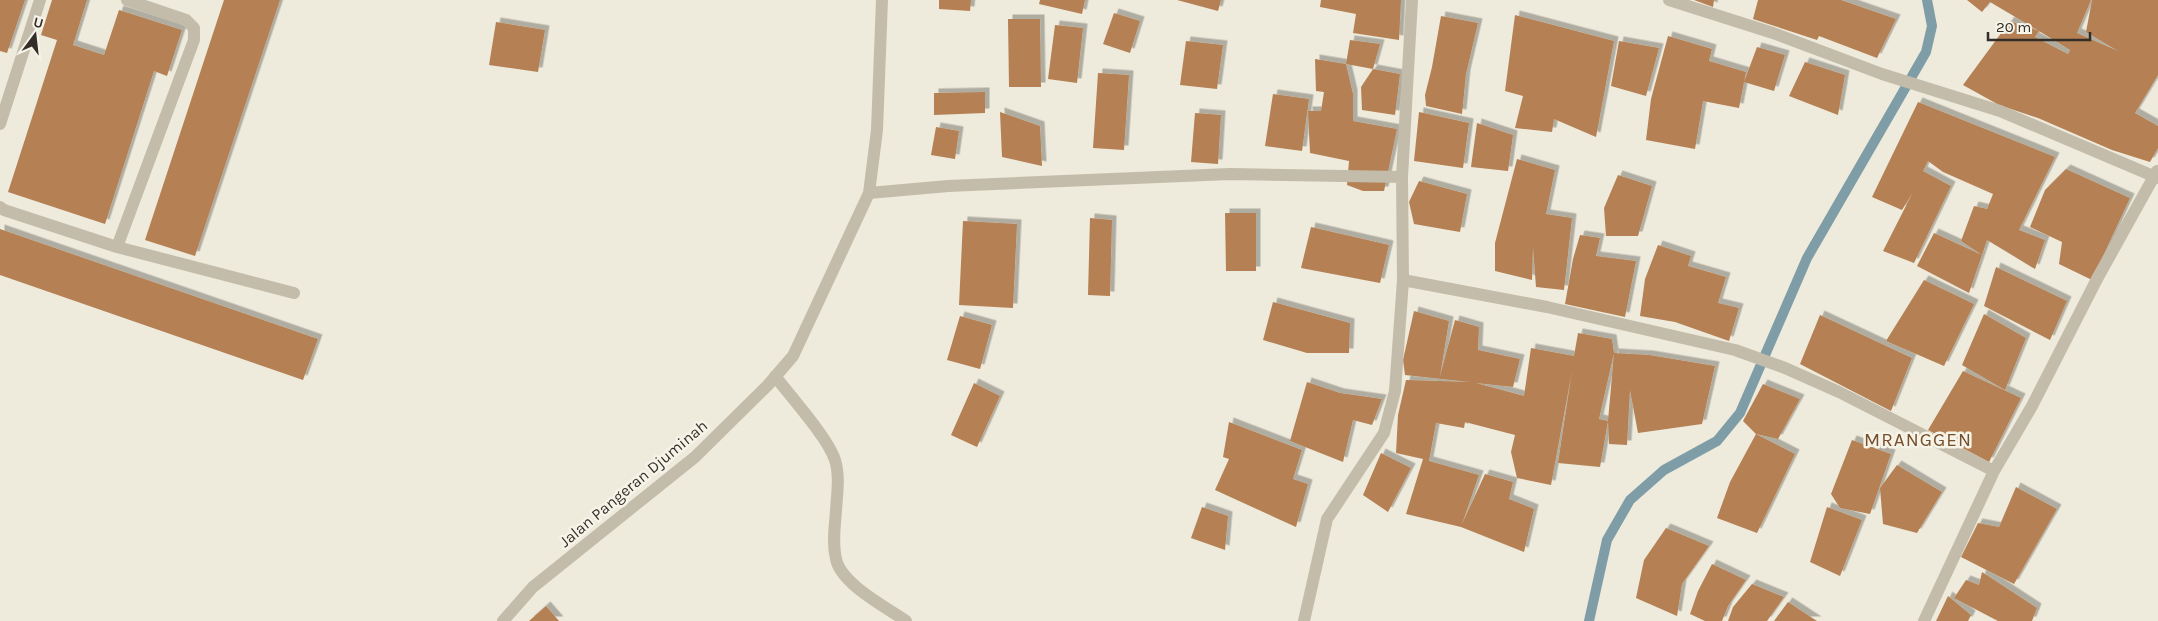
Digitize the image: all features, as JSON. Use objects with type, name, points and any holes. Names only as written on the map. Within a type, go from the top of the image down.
[{"type":"street","points":[[0,124],[40,0]]},
{"type":"street","points":[[117,247],[194,40],[194,28],[186,20],[127,0]]},
{"type":"street","name":"Jalan Pangeran Djuminah","points":[[504,621],[533,587],[695,457],[794,356],[869,193],[877,130],[882,0]]},
{"type":"street","points":[[1304,621],[1327,519],[1384,433],[1395,391],[1397,342],[1403,280],[1402,177],[1412,0]]},
{"type":"street","points":[[1670,0],[1772,33],[1882,74],[2000,111],[2157,174],[2097,279],[2032,406],[1994,471],[1924,621]]},
{"type":"street","points":[[869,193],[948,186],[1230,174],[1402,177]]},
{"type":"street","points":[[0,207],[4,210],[117,247],[294,293]]},
{"type":"street","points":[[1403,280],[1547,307],[1734,350],[1785,368],[1848,397],[1994,471]]},
{"type":"street","points":[[775,376],[829,447],[835,461],[838,478],[833,536],[836,561],[842,575],[863,592],[906,621]]},
{"type":"building","points":[[0,0],[25,0],[7,53],[0,51]]},
{"type":"building","points":[[52,0],[87,0],[73,45],[104,55],[119,10],[182,30],[167,76],[154,71],[105,224],[8,192],[57,40],[41,35]]},
{"type":"building","points":[[224,0],[280,0],[195,256],[145,240]]},
{"type":"building","points":[[939,0],[971,0],[970,11],[939,9]]},
{"type":"building","points":[[1040,0],[1085,0],[1082,14],[1039,4]]},
{"type":"building","points":[[1177,0],[1221,0],[1218,11]]},
{"type":"building","points":[[1321,0],[1401,0],[1399,40],[1353,33],[1356,14],[1320,7]]},
{"type":"building","points":[[1694,0],[1714,0],[1713,7]]},
{"type":"building","points":[[1758,0],[1841,0],[1896,19],[1877,58],[1819,36],[1817,40],[1753,19]]},
{"type":"building","points":[[1967,0],[2091,0],[2077,33],[2118,51],[2086,32],[2092,0],[2158,0],[2158,75],[2135,113],[2158,126],[2158,148],[2150,162],[2112,150],[2038,118],[1999,105],[1963,85],[2010,21],[2039,31],[1990,2],[1982,12]],"holes":[[[2039,31],[2070,50],[2068,54],[2035,37]]]},
{"type":"building","points":[[1114,13],[1140,21],[1130,53],[1103,44]]},
{"type":"building","points":[[1515,15],[1614,41],[1596,137],[1554,119],[1552,132],[1515,128],[1523,96],[1505,91]]},
{"type":"building","points":[[1441,16],[1478,23],[1466,74],[1462,114],[1426,106],[1425,95]]},
{"type":"building","points":[[1008,19],[1040,19],[1041,87],[1009,87]]},
{"type":"building","points":[[496,22],[545,30],[538,72],[489,65]]},
{"type":"building","points":[[1055,25],[1083,28],[1077,83],[1048,79]]},
{"type":"building","points":[[1668,36],[1712,49],[1709,61],[1746,72],[1739,108],[1703,101],[1695,149],[1646,140],[1651,99]]},
{"type":"building","points":[[1350,40],[1380,44],[1373,69],[1346,64]]},
{"type":"building","points":[[1186,41],[1223,45],[1217,89],[1180,85]]},
{"type":"building","points":[[1619,41],[1659,48],[1646,96],[1611,86]]},
{"type":"building","points":[[1757,47],[1785,55],[1774,91],[1744,82]]},
{"type":"building","points":[[1315,59],[1346,64],[1353,94],[1353,121],[1397,129],[1384,191],[1363,191],[1347,185],[1349,161],[1310,153],[1308,111],[1321,111],[1324,92],[1316,91]]},
{"type":"building","points":[[1805,62],[1845,75],[1838,115],[1789,96]]},
{"type":"building","points":[[1373,69],[1400,74],[1395,115],[1362,110],[1361,87]]},
{"type":"building","points":[[1098,73],[1129,75],[1124,150],[1093,148]]},
{"type":"building","points":[[985,92],[985,113],[934,115],[934,93]]},
{"type":"building","points":[[1273,94],[1309,99],[1302,151],[1265,146]]},
{"type":"building","points":[[1918,102],[2055,157],[2019,230],[2045,240],[2035,269],[1987,240],[1982,255],[1961,241],[1974,206],[1987,209],[1993,194],[1943,172],[1928,161],[1923,171],[1951,186],[1914,263],[1883,251],[1913,192],[1902,210],[1872,197]]},
{"type":"building","points":[[1000,112],[1040,126],[1042,166],[1002,157]]},
{"type":"building","points":[[1419,112],[1469,123],[1463,168],[1414,161]]},
{"type":"building","points":[[1195,113],[1221,115],[1218,164],[1191,162]]},
{"type":"building","points":[[1477,123],[1513,135],[1508,171],[1471,167]]},
{"type":"building","points":[[936,127],[959,131],[955,159],[931,155]]},
{"type":"building","points":[[1517,159],[1555,170],[1546,214],[1572,218],[1564,290],[1536,287],[1533,247],[1532,280],[1495,271],[1495,243]]},
{"type":"building","points":[[2066,169],[2130,198],[2092,280],[2059,264],[2062,242],[2030,227],[2045,190]]},
{"type":"building","points":[[1618,175],[1652,186],[1638,236],[1606,236],[1604,208]]},
{"type":"building","points":[[1419,181],[1467,194],[1460,232],[1414,224],[1409,202]]},
{"type":"building","points":[[1225,213],[1256,213],[1256,271],[1226,271]]},
{"type":"building","points":[[1090,218],[1112,220],[1110,296],[1088,295]]},
{"type":"building","points":[[963,221],[1017,224],[1013,308],[959,305]]},
{"type":"building","points":[[1311,227],[1389,245],[1380,283],[1301,268]]},
{"type":"building","points":[[0,229],[318,339],[303,380],[0,275]]},
{"type":"building","points":[[1934,233],[1982,255],[1969,293],[1917,266]]},
{"type":"building","points":[[1580,235],[1600,238],[1596,256],[1636,261],[1625,317],[1565,304],[1573,259]]},
{"type":"building","points":[[1658,245],[1691,256],[1688,266],[1726,277],[1718,303],[1739,308],[1729,341],[1675,322],[1640,316],[1645,279]]},
{"type":"building","points":[[1996,267],[2067,301],[2050,340],[1984,306]]},
{"type":"building","points":[[1924,280],[1974,304],[1944,366],[1886,341]]},
{"type":"building","points":[[1273,302],[1350,323],[1349,353],[1307,353],[1263,340]]},
{"type":"building","points":[[1414,311],[1449,321],[1440,376],[1455,320],[1479,327],[1478,350],[1520,359],[1513,387],[1476,383],[1524,396],[1531,348],[1574,356],[1578,333],[1612,339],[1614,353],[1599,419],[1608,421],[1600,467],[1558,463],[1572,371],[1551,485],[1517,478],[1511,452],[1515,435],[1465,422],[1464,428],[1436,423],[1429,461],[1479,475],[1462,524],[1485,474],[1513,482],[1509,499],[1534,509],[1524,552],[1461,527],[1406,514],[1423,459],[1396,453],[1398,415],[1406,380],[1470,382],[1405,375],[1403,360]]},
{"type":"building","points":[[1984,314],[2026,338],[2005,390],[1962,365]]},
{"type":"building","points":[[1820,315],[1912,358],[1891,411],[1800,364]]},
{"type":"building","points":[[960,316],[992,325],[980,369],[947,360]]},
{"type":"building","points":[[1614,353],[1649,355],[1715,366],[1702,424],[1638,433],[1630,390],[1627,445],[1609,444],[1608,421]]},
{"type":"building","points":[[1963,371],[2021,398],[1989,462],[1928,430]]},
{"type":"building","points":[[1307,382],[1340,393],[1382,399],[1372,425],[1353,420],[1343,462],[1290,441]]},
{"type":"building","points":[[974,383],[1000,396],[977,447],[951,435]]},
{"type":"building","points":[[1763,384],[1800,399],[1778,439],[1756,434],[1743,421]]},
{"type":"building","points":[[1229,422],[1302,450],[1293,479],[1308,484],[1296,527],[1215,490],[1229,459],[1223,457]]},
{"type":"building","points":[[1756,434],[1795,454],[1757,533],[1717,518],[1730,482]]},
{"type":"building","points":[[1852,440],[1891,454],[1870,514],[1840,508],[1831,494]]},
{"type":"building","points":[[1381,453],[1411,468],[1388,512],[1363,495]]},
{"type":"building","points":[[1897,465],[1942,492],[1917,533],[1883,524],[1880,488]]},
{"type":"building","points":[[2016,487],[2057,509],[2014,584],[1961,557],[1978,523],[1999,527]]},
{"type":"building","points":[[1202,507],[1228,516],[1225,550],[1191,538]]},
{"type":"building","points":[[1827,507],[1862,520],[1840,576],[1810,562]]},
{"type":"building","points":[[1666,528],[1709,546],[1682,584],[1677,616],[1636,598],[1644,560]]},
{"type":"building","points":[[1712,564],[1746,580],[1728,606],[1722,621],[1705,621],[1690,614],[1698,591]]},
{"type":"building","points":[[1982,572],[2037,608],[2032,621],[1998,621],[1954,598],[1966,580],[1979,585]]},
{"type":"building","points":[[1752,584],[1784,597],[1767,621],[1728,621],[1733,607]]},
{"type":"building","points":[[1948,596],[1971,615],[1968,621],[1936,621]]},
{"type":"building","points":[[1788,602],[1817,621],[1774,621]]},
{"type":"building","points":[[546,606],[559,621],[529,621]]},
{"type":"waterway","points":[[1589,621],[1607,540],[1630,500],[1664,470],[1717,441],[1740,413],[1807,258],[1926,52],[1932,26],[1927,0]]},
{"type":"district","name":"MRANGGEN","points":[[1918,439]]}]
